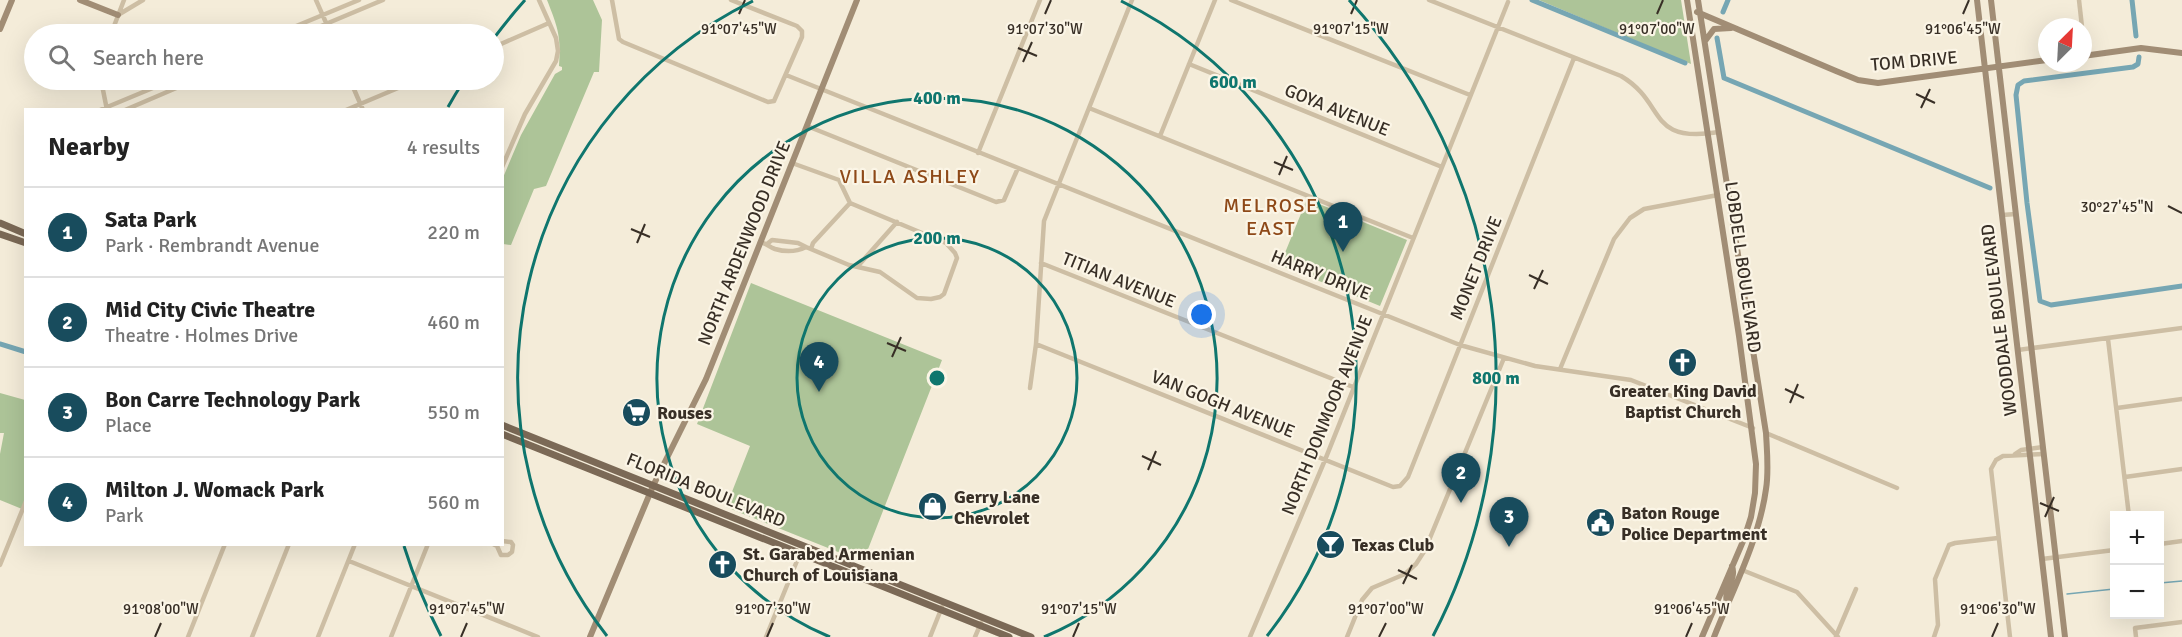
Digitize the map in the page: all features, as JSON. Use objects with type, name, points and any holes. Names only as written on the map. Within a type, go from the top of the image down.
[{"type":"main road","points":[[0,223],[24,233]]},
{"type":"main road","points":[[0,234],[24,242]]},
{"type":"main road","name":"FLORIDA BOULEVARD","points":[[504,426],[802,550]]},
{"type":"main road","name":"FLORIDA BOULEVARD","points":[[504,435],[650,493],[1032,637]]},
{"type":"main road","points":[[553,454],[556,447]]},
{"type":"main road","name":"FLORIDA BOULEVARD","points":[[850,569],[941,610],[1009,637]]},
{"type":"street","points":[[0,29],[12,0]]},
{"type":"street","points":[[80,0],[118,15]]},
{"type":"street","points":[[115,24],[124,0]]},
{"type":"street","points":[[118,15],[143,0]]},
{"type":"street","points":[[316,0],[326,24],[383,0]]},
{"type":"street","points":[[302,24],[359,0]]},
{"type":"street","points":[[504,162],[525,114],[556,61],[558,51],[556,38],[539,0]]},
{"type":"street","points":[[612,0],[620,39],[623,42],[768,102],[774,101],[802,37],[802,31],[731,0]]},
{"type":"street","name":"NORTH ARDENWOOD DRIVE","points":[[590,637],[653,486],[706,379],[764,243],[792,163],[857,0]]},
{"type":"street","points":[[978,153],[1040,0]]},
{"type":"street","points":[[1030,387],[1036,344],[1044,221],[1132,0]]},
{"type":"street","points":[[1160,136],[1215,0]]},
{"type":"street","points":[[1231,0],[1470,95]]},
{"type":"street","points":[[1429,0],[1632,82],[1659,119],[1668,127],[1681,133],[1698,135],[1719,132]]},
{"type":"street","name":"LOBDELL BOULEVARD","points":[[1687,0],[1753,428],[1756,470],[1754,502],[1744,539],[1702,637]]},
{"type":"street","name":"LOBDELL BOULEVARD","points":[[1698,0],[1766,433],[1768,460],[1761,515],[1742,570],[1714,637]]},
{"type":"street","name":"WOODDALE BOULEVARD","points":[[1977,0],[2051,637]]},
{"type":"street","name":"WOODDALE BOULEVARD","points":[[1991,0],[2065,637]]},
{"type":"street","points":[[2079,0],[2081,18]]},
{"type":"street","name":"NORTH DONMOOR AVENUE","points":[[1250,637],[1325,460],[1508,2]]},
{"type":"street","name":"TOM DRIVE","points":[[1689,12],[1700,12],[1858,80],[1895,81],[2038,61]]},
{"type":"street","points":[[504,43],[549,23]]},
{"type":"street","points":[[1705,41],[1714,29],[1735,27]]},
{"type":"street","points":[[2092,54],[2141,48],[2182,53]]},
{"type":"street","name":"MONET DRIVE","points":[[1400,486],[1408,477],[1574,58]]},
{"type":"street","name":"GOYA AVENUE","points":[[1189,64],[1442,167]]},
{"type":"street","name":"HARRY DRIVE","points":[[786,75],[1460,345],[1504,358],[1631,380],[1753,428]]},
{"type":"street","points":[[103,90],[107,108],[149,90]]},
{"type":"street","points":[[130,108],[172,90]]},
{"type":"street","points":[[354,90],[362,108]]},
{"type":"street","points":[[351,108],[393,90]]},
{"type":"street","points":[[1089,108],[1413,238]]},
{"type":"street","points":[[807,126],[996,202],[1004,200],[1018,168]]},
{"type":"street","points":[[764,243],[772,248],[797,251],[809,248],[849,265],[889,276],[916,298],[931,299],[944,294],[957,258],[956,253],[945,243],[850,203],[839,180],[792,163]]},
{"type":"street","points":[[1714,170],[1724,168]]},
{"type":"street","points":[[1560,369],[1614,239],[1630,218],[1644,209],[1718,195]]},
{"type":"street","points":[[809,248],[850,203]]},
{"type":"street","points":[[2002,215],[2016,214]]},
{"type":"street","points":[[858,266],[897,222]]},
{"type":"street","name":"TITIAN AVENUE","points":[[1041,263],[1353,387]]},
{"type":"street","points":[[1737,323],[1748,321]]},
{"type":"street","points":[[2018,350],[2182,328]]},
{"type":"street","points":[[2108,339],[2129,511]]},
{"type":"street","name":"VAN GOGH AVENUE","points":[[1036,344],[1393,487],[1400,486]]},
{"type":"street","points":[[1347,637],[1362,600],[1372,588],[1405,574],[1416,564],[1425,550],[1504,358]]},
{"type":"street","points":[[2117,408],[2182,399]]},
{"type":"street","points":[[1753,428],[1897,488]]},
{"type":"street","points":[[2010,637],[1991,469],[1998,459],[2021,450],[2044,451]]},
{"type":"street","points":[[2126,477],[2182,469]]},
{"type":"street","points":[[0,565],[24,506]]},
{"type":"street","points":[[1934,637],[1938,627],[1935,579],[1949,545],[1998,538]]},
{"type":"street","points":[[496,546],[501,555],[510,554],[512,544],[504,541]]},
{"type":"street","points":[[2164,543],[2182,541]]},
{"type":"street","points":[[188,637],[224,546]]},
{"type":"street","points":[[252,637],[288,546]]},
{"type":"street","points":[[318,637],[354,546]]},
{"type":"street","points":[[391,637],[427,546]]},
{"type":"street","points":[[766,637],[802,550]]},
{"type":"street","points":[[2042,559],[2110,551]]},
{"type":"street","points":[[349,561],[538,637]]},
{"type":"street","points":[[1732,566],[1797,592],[1837,636],[1856,589]]},
{"type":"street","points":[[1727,604],[1726,593],[1734,573],[1732,566]]},
{"type":"street","points":[[930,637],[944,602]]},
{"type":"street","points":[[975,637],[983,618]]},
{"type":"street","points":[[2136,637],[2135,628],[2182,622]]},
{"type":"green space","points":[[547,0],[593,0],[602,20],[599,72],[594,72],[546,186],[534,189],[511,245],[504,244],[504,175],[521,135],[555,74],[562,70],[559,66],[560,47],[554,18]]},
{"type":"green space","points":[[1539,0],[1681,0],[1691,64]]},
{"type":"green space","points":[[1307,199],[1407,240],[1380,306],[1280,265]]},
{"type":"green space","points":[[751,283],[942,360],[863,562],[726,507],[750,446],[697,424]]},
{"type":"green space","points":[[0,393],[24,400],[24,505],[22,509],[0,500],[0,454],[4,433],[0,433]]},
{"type":"waterway","points":[[1532,0],[1685,63]]},
{"type":"waterway","points":[[1723,12],[1728,0]]},
{"type":"waterway","points":[[2132,0],[2136,36]]},
{"type":"waterway","points":[[1717,38],[1724,78],[1990,188]]},
{"type":"waterway","points":[[2139,57],[2138,64],[2133,67],[2024,81],[2018,85],[2016,95],[2040,301],[2051,305],[2182,286]]},
{"type":"waterway","points":[[0,344],[24,351]]},
{"type":"waterway","points":[[2164,583],[2182,581]]},
{"type":"waterway","points":[[2067,594],[2110,589]]},
{"type":"place","name":"Sata Park","points":[[1343,252]]},
{"type":"place","name":"Greater King David Baptist Church","points":[[1683,362]]},
{"type":"place","name":"Milton J. Womack Park","points":[[819,392]]},
{"type":"place","name":"Rouses","points":[[636,413]]},
{"type":"place","name":"Mid City Civic Theatre","points":[[1461,503]]},
{"type":"place","name":"Gerry Lane Chevrolet","points":[[933,507]]},
{"type":"place","name":"Baton Rouge Police Department","points":[[1600,523]]},
{"type":"place","name":"Texas Club","points":[[1331,545]]},
{"type":"place","name":"Bon Carre Technology Park","points":[[1509,547]]},
{"type":"place","name":"St. Garabed Armenian Church of Louisiana","points":[[722,564]]},
{"type":"district","name":"VILLA ASHLEY","points":[[910,176]]},
{"type":"district","name":"MELROSE EAST","points":[[1271,216]]}]
